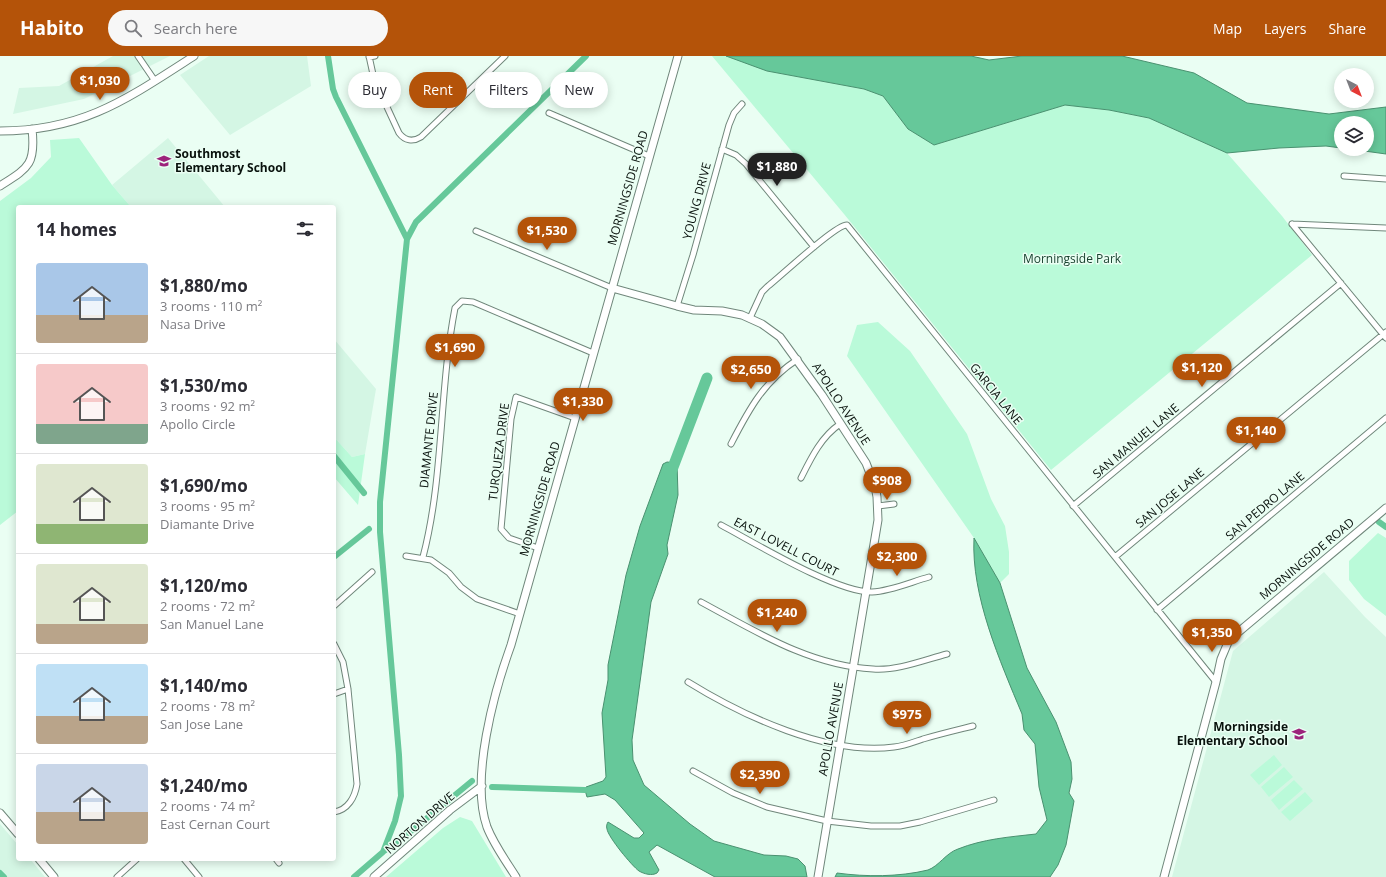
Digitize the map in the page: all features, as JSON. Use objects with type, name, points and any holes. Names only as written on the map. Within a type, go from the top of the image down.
[{"type":"street","points":[[138,56],[155,81]]},
{"type":"street","points":[[0,131],[32,130],[76,121],[100,112],[155,81],[194,56]]},
{"type":"street","points":[[375,56],[369,56],[374,79],[399,133],[405,139],[413,140],[421,137],[505,56]]},
{"type":"street","name":"MORNINGSIDE ROAD","points":[[516,877],[488,828],[482,805],[482,786],[487,730],[502,669],[520,614],[678,56]]},
{"type":"street","name":"YOUNG DRIVE","points":[[677,306],[693,255],[722,149],[734,113],[742,104]]},
{"type":"street","points":[[549,113],[649,156]]},
{"type":"street","points":[[0,186],[24,170],[31,161],[34,148],[32,130]]},
{"type":"street","points":[[722,149],[736,155],[746,164],[814,247]]},
{"type":"street","points":[[1344,176],[1386,179]]},
{"type":"street","points":[[1385,334],[1292,224],[1386,228]]},
{"type":"street","name":"GARCIA LANE","points":[[750,318],[762,292],[767,287],[841,226],[847,225],[1216,682]]},
{"type":"street","points":[[476,230],[612,288]]},
{"type":"street","name":"SAN MANUEL LANE","points":[[1073,506],[1341,283]]},
{"type":"street","name":"APOLLO AVENUE","points":[[612,288],[694,310],[731,312],[750,318],[780,337],[798,359],[866,463],[875,486],[878,506],[874,544],[818,877]]},
{"type":"street","name":"DIAMANTE DRIVE","points":[[422,557],[431,524],[455,308],[462,301],[472,302],[593,352]]},
{"type":"street","name":"SAN JOSE LANE","points":[[1115,557],[1385,334]]},
{"type":"street","points":[[731,444],[754,403],[768,383],[798,359]]},
{"type":"street","name":"TURQUEZA DRIVE","points":[[538,548],[509,538],[501,529],[511,419],[516,396],[575,418]]},
{"type":"street","name":"SAN PEDRO LANE","points":[[1157,610],[1386,418]]},
{"type":"street","points":[[801,478],[821,441],[831,430],[840,424]]},
{"type":"street","points":[[878,506],[894,504]]},
{"type":"street","name":"MORNINGSIDE ROAD","points":[[1164,877],[1221,659],[1229,640],[1386,508]]},
{"type":"street","name":"EAST LOVELL COURT","points":[[721,525],[816,575],[841,585],[866,591],[883,590],[929,577]]},
{"type":"street","points":[[406,556],[422,557],[440,565],[461,587],[477,599],[520,614]]},
{"type":"street","points":[[336,604],[372,572]]},
{"type":"street","points":[[702,602],[773,641],[814,659],[873,670],[888,668],[947,654]]},
{"type":"street","points":[[336,648],[343,662],[348,689],[357,784],[353,798],[344,808],[336,811]]},
{"type":"street","points":[[688,682],[714,698],[772,725],[804,737],[840,744],[870,748],[895,747],[973,726]]},
{"type":"street","points":[[336,693],[348,689]]},
{"type":"street","points":[[693,772],[733,793],[767,807],[827,821],[871,826],[900,826],[920,822],[994,800]]},
{"type":"street","name":"NORTON DRIVE","points":[[374,877],[450,810],[482,786]]},
{"type":"street","points":[[0,812],[16,832]]},
{"type":"street","points":[[41,861],[54,877]]},
{"type":"street","points":[[117,877],[136,861]]},
{"type":"street","points":[[186,861],[199,877]]},
{"type":"shaded area","points":[[113,56],[170,56],[84,99],[13,114],[19,88],[59,86]]},
{"type":"shaded area","points":[[209,56],[307,56],[311,86],[230,135],[180,75]]},
{"type":"shaded area","points":[[726,56],[971,56],[989,60],[1022,56],[1122,56],[1194,73],[1247,103],[1329,114],[1386,107],[1386,154],[1374,152],[1374,116],[1334,116],[1334,147],[1326,146],[1279,148],[1227,153],[1149,118],[1109,110],[1065,105],[934,145],[908,129],[883,96],[864,89],[767,71]]},
{"type":"shaded area","name":"Southmost Elementary School","points":[[168,138],[223,205],[129,205],[112,185]]},
{"type":"shaded area","points":[[336,341],[376,389],[365,454],[352,457],[336,439]]},
{"type":"shaded area","points":[[667,462],[677,463],[678,495],[667,545],[668,554],[651,602],[632,740],[633,760],[644,785],[690,824],[714,841],[764,855],[786,856],[798,859],[805,866],[807,877],[715,877],[657,845],[649,852],[659,870],[657,873],[653,874],[643,873],[636,868],[611,838],[608,833],[607,825],[608,822],[634,838],[639,838],[644,833],[615,800],[605,794],[587,797],[585,790],[586,787],[603,781],[606,777],[602,713],[608,680],[608,665],[626,575],[640,526],[663,464]]},
{"type":"shaded area","points":[[974,538],[1000,583],[1027,668],[1056,722],[1071,762],[1072,779],[1069,793],[1074,801],[1066,845],[1058,865],[1050,877],[835,877],[837,873],[882,876],[928,870],[936,866],[946,856],[954,851],[967,846],[996,839],[1036,834],[1047,820],[1039,787],[1035,744],[1024,730],[1022,714],[996,650],[982,605],[974,560]]},
{"type":"shaded area","name":"Morningside Elementary School","points":[[1324,572],[1365,617],[1386,637],[1386,877],[1172,877],[1233,651]]},
{"type":"shaded area","points":[[0,824],[16,843],[16,861],[32,861],[45,877],[0,877]]},
{"type":"green space","name":"Morningside Park","points":[[712,56],[726,56],[767,71],[864,89],[883,96],[908,129],[934,145],[1065,105],[1109,110],[1149,118],[1227,153],[1282,216],[1312,255],[1051,470],[844,214]]},
{"type":"green space","points":[[79,138],[112,185],[129,205],[16,205],[16,513],[0,525],[0,201],[31,178],[51,157],[50,140]]},
{"type":"green space","points":[[878,322],[910,351],[967,434],[991,499],[1005,526],[1009,552],[1009,574],[1000,583],[974,538],[847,356],[857,325]]},
{"type":"green space","points":[[336,439],[352,457],[365,454],[358,505],[336,479]]},
{"type":"green space","points":[[1378,533],[1386,538],[1386,616],[1364,599],[1349,580],[1349,561]]},
{"type":"green space","points":[[1274,755],[1282,765],[1259,785],[1250,775]]},
{"type":"green space","points":[[1284,767],[1293,777],[1269,797],[1261,787]]},
{"type":"green space","points":[[1294,780],[1303,789],[1279,810],[1271,800]]},
{"type":"green space","points":[[1305,792],[1313,801],[1290,821],[1281,812]]},
{"type":"green space","points":[[460,817],[472,821],[506,877],[386,877],[443,828]]},
{"type":"waterway","points":[[328,56],[333,89],[336,97],[407,239]]},
{"type":"waterway","points":[[354,877],[383,852],[395,821],[401,796],[399,755],[380,532],[380,502],[407,239],[416,222],[586,56]]},
{"type":"waterway","points":[[670,475],[707,378]]},
{"type":"waterway","points":[[336,458],[364,493]]},
{"type":"waterway","points":[[1379,522],[1386,527]]},
{"type":"waterway","points":[[336,555],[369,529]]},
{"type":"waterway","points":[[384,851],[398,842],[472,781]]},
{"type":"waterway","points":[[492,787],[585,790]]},
{"type":"waterway","points":[[0,873],[4,877]]},
{"type":"place","name":"Southmost Elementary School","points":[[164,161]]},
{"type":"place","name":"Morningside Elementary School","points":[[1299,734]]}]
